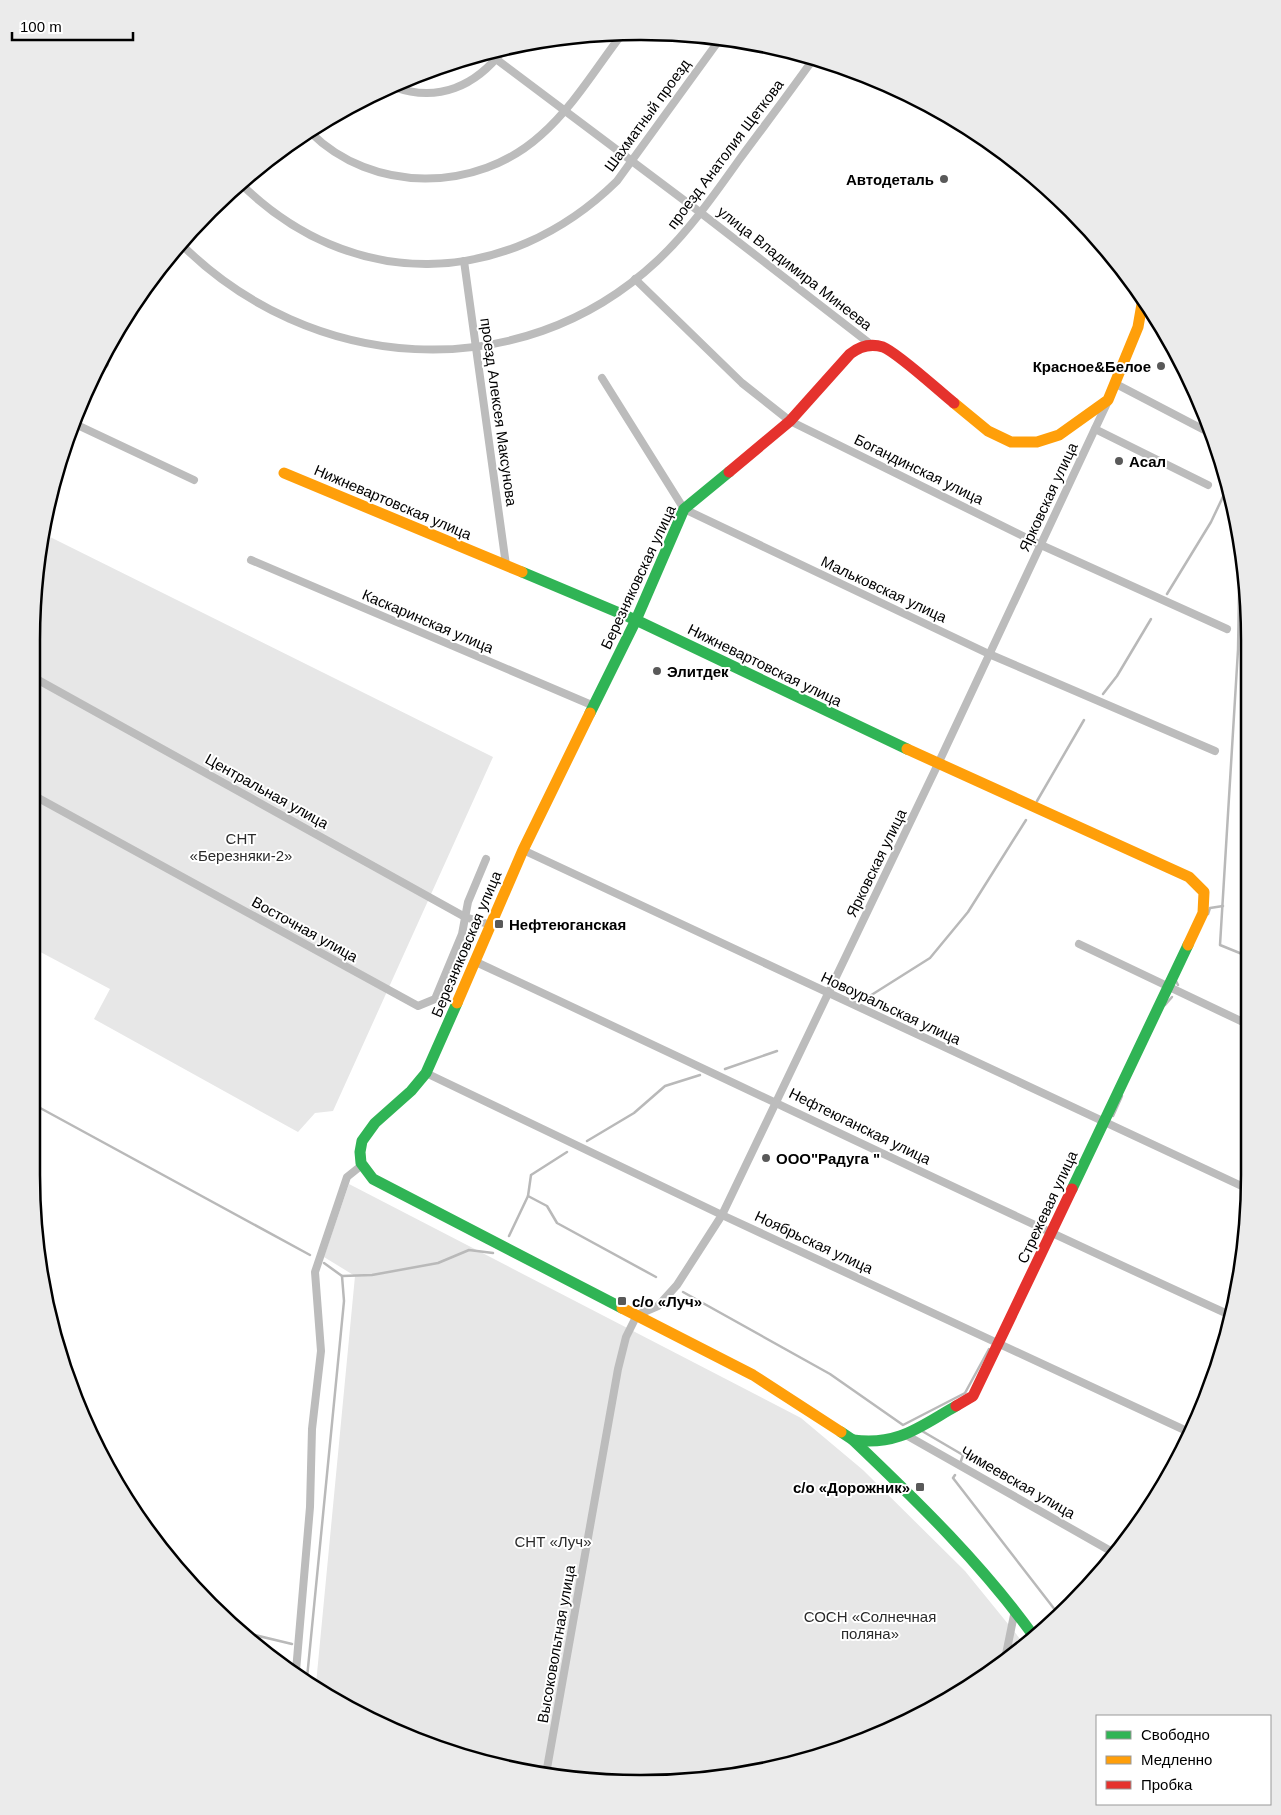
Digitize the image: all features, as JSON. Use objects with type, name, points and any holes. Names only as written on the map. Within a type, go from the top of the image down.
[{"type":"street","points":[[315,136],[339,154],[369,169],[402,177],[435,179],[476,172],[515,155],[542,135],[564,110],[617,41]]},
{"type":"street","name":"Шахматный проезд","points":[[246,188],[288,223],[340,249],[389,261],[439,264],[464,262],[513,250],[558,228],[599,198],[632,161],[716,45]]},
{"type":"street","points":[[404,89],[423,94],[456,89],[484,72],[496,59]]},
{"type":"street","name":"улица Владимира Минеева","points":[[496,59],[701,212],[869,343]]},
{"type":"street","name":"проезд Анатолия Щеткова","points":[[186,249],[223,282],[251,300],[311,329],[343,339],[393,347],[443,349],[476,346],[517,337],[572,317],[602,301],[635,279],[674,244],[701,212],[809,64]]},
{"type":"street","name":"проезд Алексея Максунова","points":[[464,262],[506,566]]},
{"type":"street","name":"Богандинская улица","points":[[635,279],[742,383],[790,421],[1041,545],[1227,629]]},
{"type":"street","points":[[869,343],[885,348],[988,432],[1011,442],[1038,442],[1059,436],[1108,400],[1138,326],[1141,309]]},
{"type":"street","name":"Березняковская улица","points":[[362,1165],[360,1149],[367,1133],[384,1112],[408,1094],[426,1072],[476,962],[523,850],[636,620],[684,510],[790,421],[850,354],[858,347],[869,343]]},
{"type":"street","points":[[602,378],[684,510]]},
{"type":"street","points":[[1116,384],[1202,429]]},
{"type":"street","name":"Ярковская улица","points":[[636,1315],[658,1306],[677,1285],[722,1215],[938,764],[1108,400]]},
{"type":"street","points":[[80,426],[194,480]]},
{"type":"street","points":[[1095,430],[1208,484]]},
{"type":"street","name":"Нижневартовская улица","points":[[284,472],[636,620],[938,764],[1189,877],[1204,892],[1202,913]]},
{"type":"street","name":"Мальковская улица","points":[[684,510],[989,654],[1215,751]]},
{"type":"street","name":"Каскаринская улица","points":[[251,560],[594,706]]},
{"type":"street","name":"Центральная улица","points":[[40,681],[465,917],[491,925]]},
{"type":"street","name":"Восточная улица","points":[[40,799],[418,1006],[435,999],[462,934],[468,902],[486,859]]},
{"type":"street","name":"Новоуральская улица","points":[[523,850],[1241,1186]]},
{"type":"street","name":"Стрежевая улица","points":[[853,1440],[875,1443],[906,1435],[973,1396],[1052,1234],[1202,913]]},
{"type":"street","points":[[1079,944],[1241,1021]]},
{"type":"street","name":"Нефтеюганская улица","points":[[476,962],[776,1101],[1052,1234],[1225,1313]]},
{"type":"street","name":"Ноябрьская улица","points":[[426,1072],[722,1215],[1000,1342],[1184,1430]]},
{"type":"street","points":[[296,1666],[310,1507],[312,1429],[321,1351],[315,1272],[347,1176],[362,1165],[373,1179],[753,1375],[853,1440],[933,1518],[1015,1610],[1030,1631]]},
{"type":"street","name":"Высоковольтная улица","points":[[547,1767],[618,1369],[626,1337],[636,1315]]},
{"type":"street","name":"Чимеевская улица","points":[[906,1435],[1109,1550]]},
{"type":"street","points":[[1007,1650],[1015,1610]]},
{"type":"green space","name":"СНТ «Березняки-2»","points":[[50,537],[493,757],[333,1111],[315,1113],[298,1132],[94,1019],[110,989],[40,952],[40,640],[41,601]]},
{"type":"green space","name":"СНТ «Луч»","points":[[349,1184],[801,1418],[863,1470],[965,1571],[1020,1639],[974,1674],[941,1695],[870,1729],[796,1755],[719,1770],[680,1774],[601,1774],[562,1770],[485,1755],[411,1729],[340,1695],[316,1680],[355,1276],[324,1257]]},
{"type":"waterway","points":[[1167,594],[1211,522],[1223,496]]},
{"type":"waterway","points":[[1239,592],[1238,650],[1220,945],[1241,954]]},
{"type":"waterway","points":[[1103,694],[1117,676],[1151,619]]},
{"type":"waterway","points":[[1037,801],[1084,720]]},
{"type":"waterway","points":[[865,999],[930,958],[968,912],[1026,820]]},
{"type":"waterway","points":[[1208,914],[1210,908],[1223,906]]},
{"type":"waterway","points":[[1175,979],[1178,985]]},
{"type":"waterway","points":[[1165,1005],[1172,997]]},
{"type":"waterway","points":[[725,1069],[777,1051]]},
{"type":"waterway","points":[[587,1141],[634,1113],[665,1086],[700,1075]]},
{"type":"waterway","points":[[1113,1116],[1122,1096]]},
{"type":"waterway","points":[[40,1108],[310,1255]]},
{"type":"waterway","points":[[509,1236],[528,1196],[531,1175],[567,1152]]},
{"type":"waterway","points":[[528,1196],[547,1206],[557,1223],[656,1277]]},
{"type":"waterway","points":[[342,1276],[372,1275],[438,1263],[469,1250],[493,1253]]},
{"type":"waterway","points":[[307,1674],[344,1301],[342,1276],[324,1263]]},
{"type":"waterway","points":[[683,1292],[830,1374],[903,1425],[965,1393],[989,1349]]},
{"type":"waterway","points":[[922,1431],[963,1455],[961,1461]]},
{"type":"waterway","points":[[955,1475],[953,1478],[1054,1609]]},
{"type":"waterway","points":[[256,1635],[292,1644]]},
{"type":"traffic: fast","points":[[590,713],[636,620],[684,509],[729,472]]},
{"type":"traffic: fast","points":[[522,572],[636,620],[907,749]]},
{"type":"traffic: fast","points":[[1072,1189],[1188,945]]},
{"type":"traffic: fast","points":[[457,1003],[426,1073],[411,1091],[375,1123],[362,1141],[361,1163],[373,1179],[622,1308]]},
{"type":"traffic: fast","points":[[853,1440],[869,1441],[896,1437],[919,1428],[956,1406]]},
{"type":"traffic: fast","points":[[841,1432],[853,1440],[949,1535],[994,1585],[1030,1631]]},
{"type":"traffic: slow","points":[[954,403],[988,431],[1011,442],[1037,442],[1059,435],[1108,400],[1138,327],[1141,309]]},
{"type":"traffic: slow","points":[[284,473],[522,572]]},
{"type":"traffic: slow","points":[[457,1003],[523,850],[590,713]]},
{"type":"traffic: slow","points":[[907,749],[1189,877],[1204,892],[1203,913],[1188,945]]},
{"type":"traffic: slow","points":[[622,1308],[753,1375],[841,1432]]},
{"type":"traffic: jam","points":[[729,472],[790,421],[850,354],[861,347],[874,345],[890,351],[954,403]]},
{"type":"traffic: jam","points":[[956,1406],[973,1396],[1072,1189]]},
{"type":"place","name":"Автодеталь","points":[[944,179]]},
{"type":"place","name":"Красное&Белое","points":[[1161,366]]},
{"type":"place","name":"Асал","points":[[1119,461]]},
{"type":"place","name":"Элитдек","points":[[657,671]]},
{"type":"place","name":"Нефтеюганская","points":[[499,924]]},
{"type":"place","name":"ООО\"Радуга \"","points":[[766,1158]]},
{"type":"place","name":"с/о «Луч»","points":[[622,1301]]},
{"type":"place","name":"с/о «Дорожник»","points":[[920,1487]]},
{"type":"park label","name":"СОСН «Солнечная поляна»","points":[[870,1624]]}]
